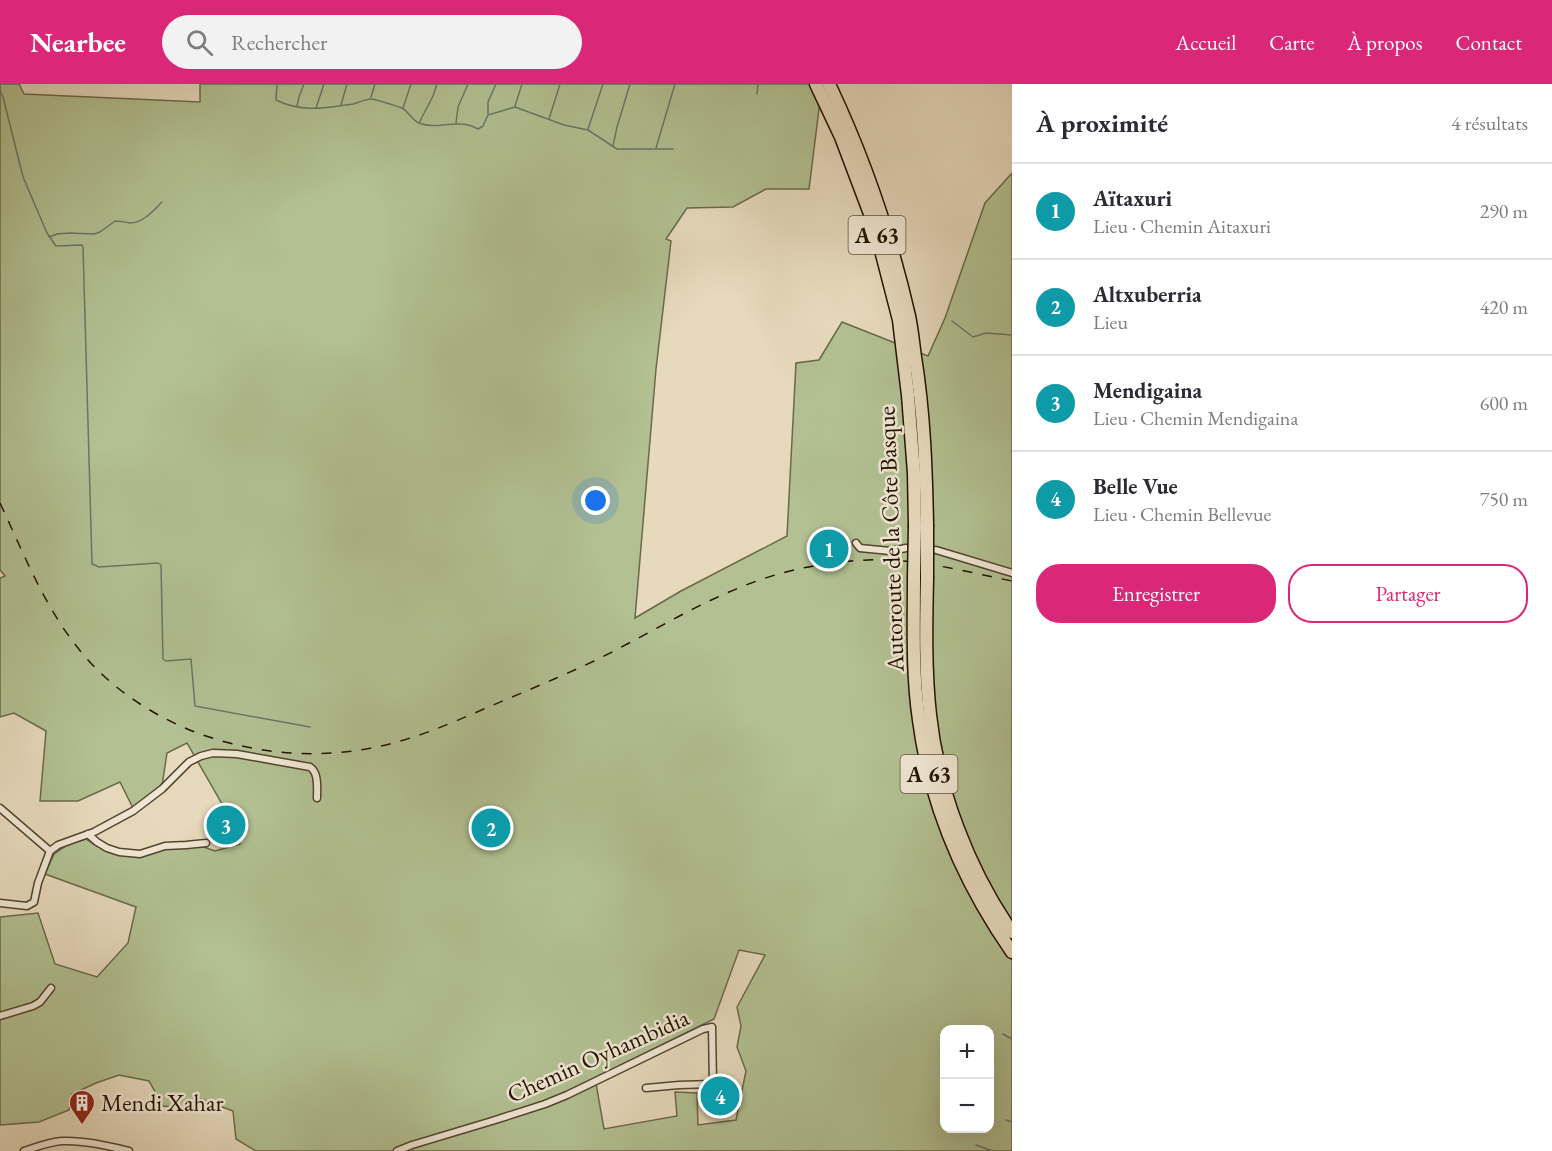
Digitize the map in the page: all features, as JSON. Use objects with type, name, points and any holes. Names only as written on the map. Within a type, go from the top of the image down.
[{"type":"highway","name":"Autoroute de la Côte Basque","points":[[816,84],[840,137],[875,227],[899,320],[914,395]]},
{"type":"highway","name":"Autoroute de la Côte Basque","points":[[829,84],[850,132],[884,223],[909,318],[920,578],[930,717],[936,756],[957,829],[990,896],[1012,932]]},
{"type":"highway","name":"Autoroute de la Côte Basque","points":[[920,578],[915,662],[918,719],[925,758],[947,833],[982,905],[1012,952]]},
{"type":"street","points":[[856,543],[860,548],[890,550],[906,548]]},
{"type":"street","points":[[936,550],[1012,573]]},
{"type":"street","points":[[0,903],[27,906],[34,902],[38,883],[50,851],[58,845],[88,834],[133,811],[162,789],[189,762],[201,756],[213,753],[237,754],[310,767],[316,776],[317,798]]},
{"type":"street","points":[[0,808],[50,851]]},
{"type":"street","points":[[88,834],[107,848],[140,854],[165,846],[206,843]]},
{"type":"street","points":[[0,1016],[33,1006],[40,1002],[51,988]]},
{"type":"street","name":"Chemin Oyhambidia","points":[[397,1151],[545,1104],[703,1029],[712,1027],[712,1084],[646,1088]]},
{"type":"street","points":[[24,1151],[64,1141],[129,1151]]},
{"type":"green space","points":[[0,84],[19,84],[24,94],[200,102],[200,84],[809,84],[820,101],[809,189],[766,189],[733,207],[687,208],[666,239],[671,241],[656,369],[635,618],[681,591],[787,536],[796,363],[819,360],[842,322],[928,356],[945,318],[985,203],[1012,173],[1012,1151],[256,1151],[236,1139],[233,1111],[198,1098],[192,1109],[163,1106],[149,1081],[119,1075],[72,1094],[69,1110],[39,1122],[0,1125],[0,917],[38,913],[55,964],[97,977],[128,943],[136,907],[45,874],[54,854],[69,844],[86,839],[116,853],[140,856],[169,847],[201,846],[215,851],[240,844],[233,823],[187,743],[167,753],[162,786],[133,808],[120,782],[78,801],[40,801],[46,731],[14,713],[0,717],[0,578],[5,576],[0,570]],"holes":[[[739,950],[765,955],[737,1007],[741,1026],[737,1047],[746,1071],[736,1120],[698,1125],[697,1093],[675,1092],[677,1116],[604,1129],[595,1078],[714,1019]]]},
{"type":"waterway","points":[[277,84],[276,100],[295,107],[323,108],[371,99],[402,108],[414,120],[426,125],[462,124],[478,129],[483,126],[488,115],[515,107],[564,125],[588,130],[617,149],[673,149]]},
{"type":"waterway","points":[[297,106],[304,84]]},
{"type":"waterway","points":[[316,108],[324,84]]},
{"type":"waterway","points":[[341,105],[347,84]]},
{"type":"waterway","points":[[371,97],[375,84]]},
{"type":"waterway","points":[[403,108],[411,84]]},
{"type":"waterway","points":[[419,123],[437,84]]},
{"type":"waterway","points":[[456,123],[458,107],[468,84]]},
{"type":"waterway","points":[[488,114],[488,102],[496,84]]},
{"type":"waterway","points":[[515,106],[522,84]]},
{"type":"waterway","points":[[549,119],[560,84]]},
{"type":"waterway","points":[[588,129],[603,84]]},
{"type":"waterway","points":[[613,146],[630,84]]},
{"type":"waterway","points":[[656,148],[675,84]]},
{"type":"waterway","points":[[757,94],[758,84]]},
{"type":"waterway","points":[[0,90],[23,177],[47,233],[56,246],[82,245],[83,247],[92,564],[99,567],[158,563],[161,565],[163,659],[166,661],[191,659],[195,706],[310,727]]},
{"type":"waterway","points":[[49,237],[70,233],[94,234],[115,221],[130,223],[139,221],[148,216],[162,202]]},
{"type":"waterway","points":[[952,321],[973,337],[986,333],[1012,335]]},
{"type":"waterway","points":[[1003,1034],[1012,1039]]},
{"type":"waterway","points":[[1006,1120],[1012,1122]]},
{"type":"waterway","points":[[976,1145],[993,1151]]},
{"type":"railway","points":[[0,503],[55,615],[78,648],[113,684],[155,713],[211,738],[238,745],[293,753],[321,754],[377,747],[426,733],[594,661],[721,595],[774,575],[803,568],[846,561],[890,560],[936,565],[1012,581]]},
{"type":"place","name":"Aïtaxuri","points":[[829,549]]},
{"type":"place","name":"Mendigaina","points":[[226,825]]},
{"type":"place","name":"Altxuberria","points":[[491,828]]},
{"type":"place","name":"Belle Vue","points":[[720,1096]]},
{"type":"place","name":"Mendi Xahar","points":[[82,1126]]}]
